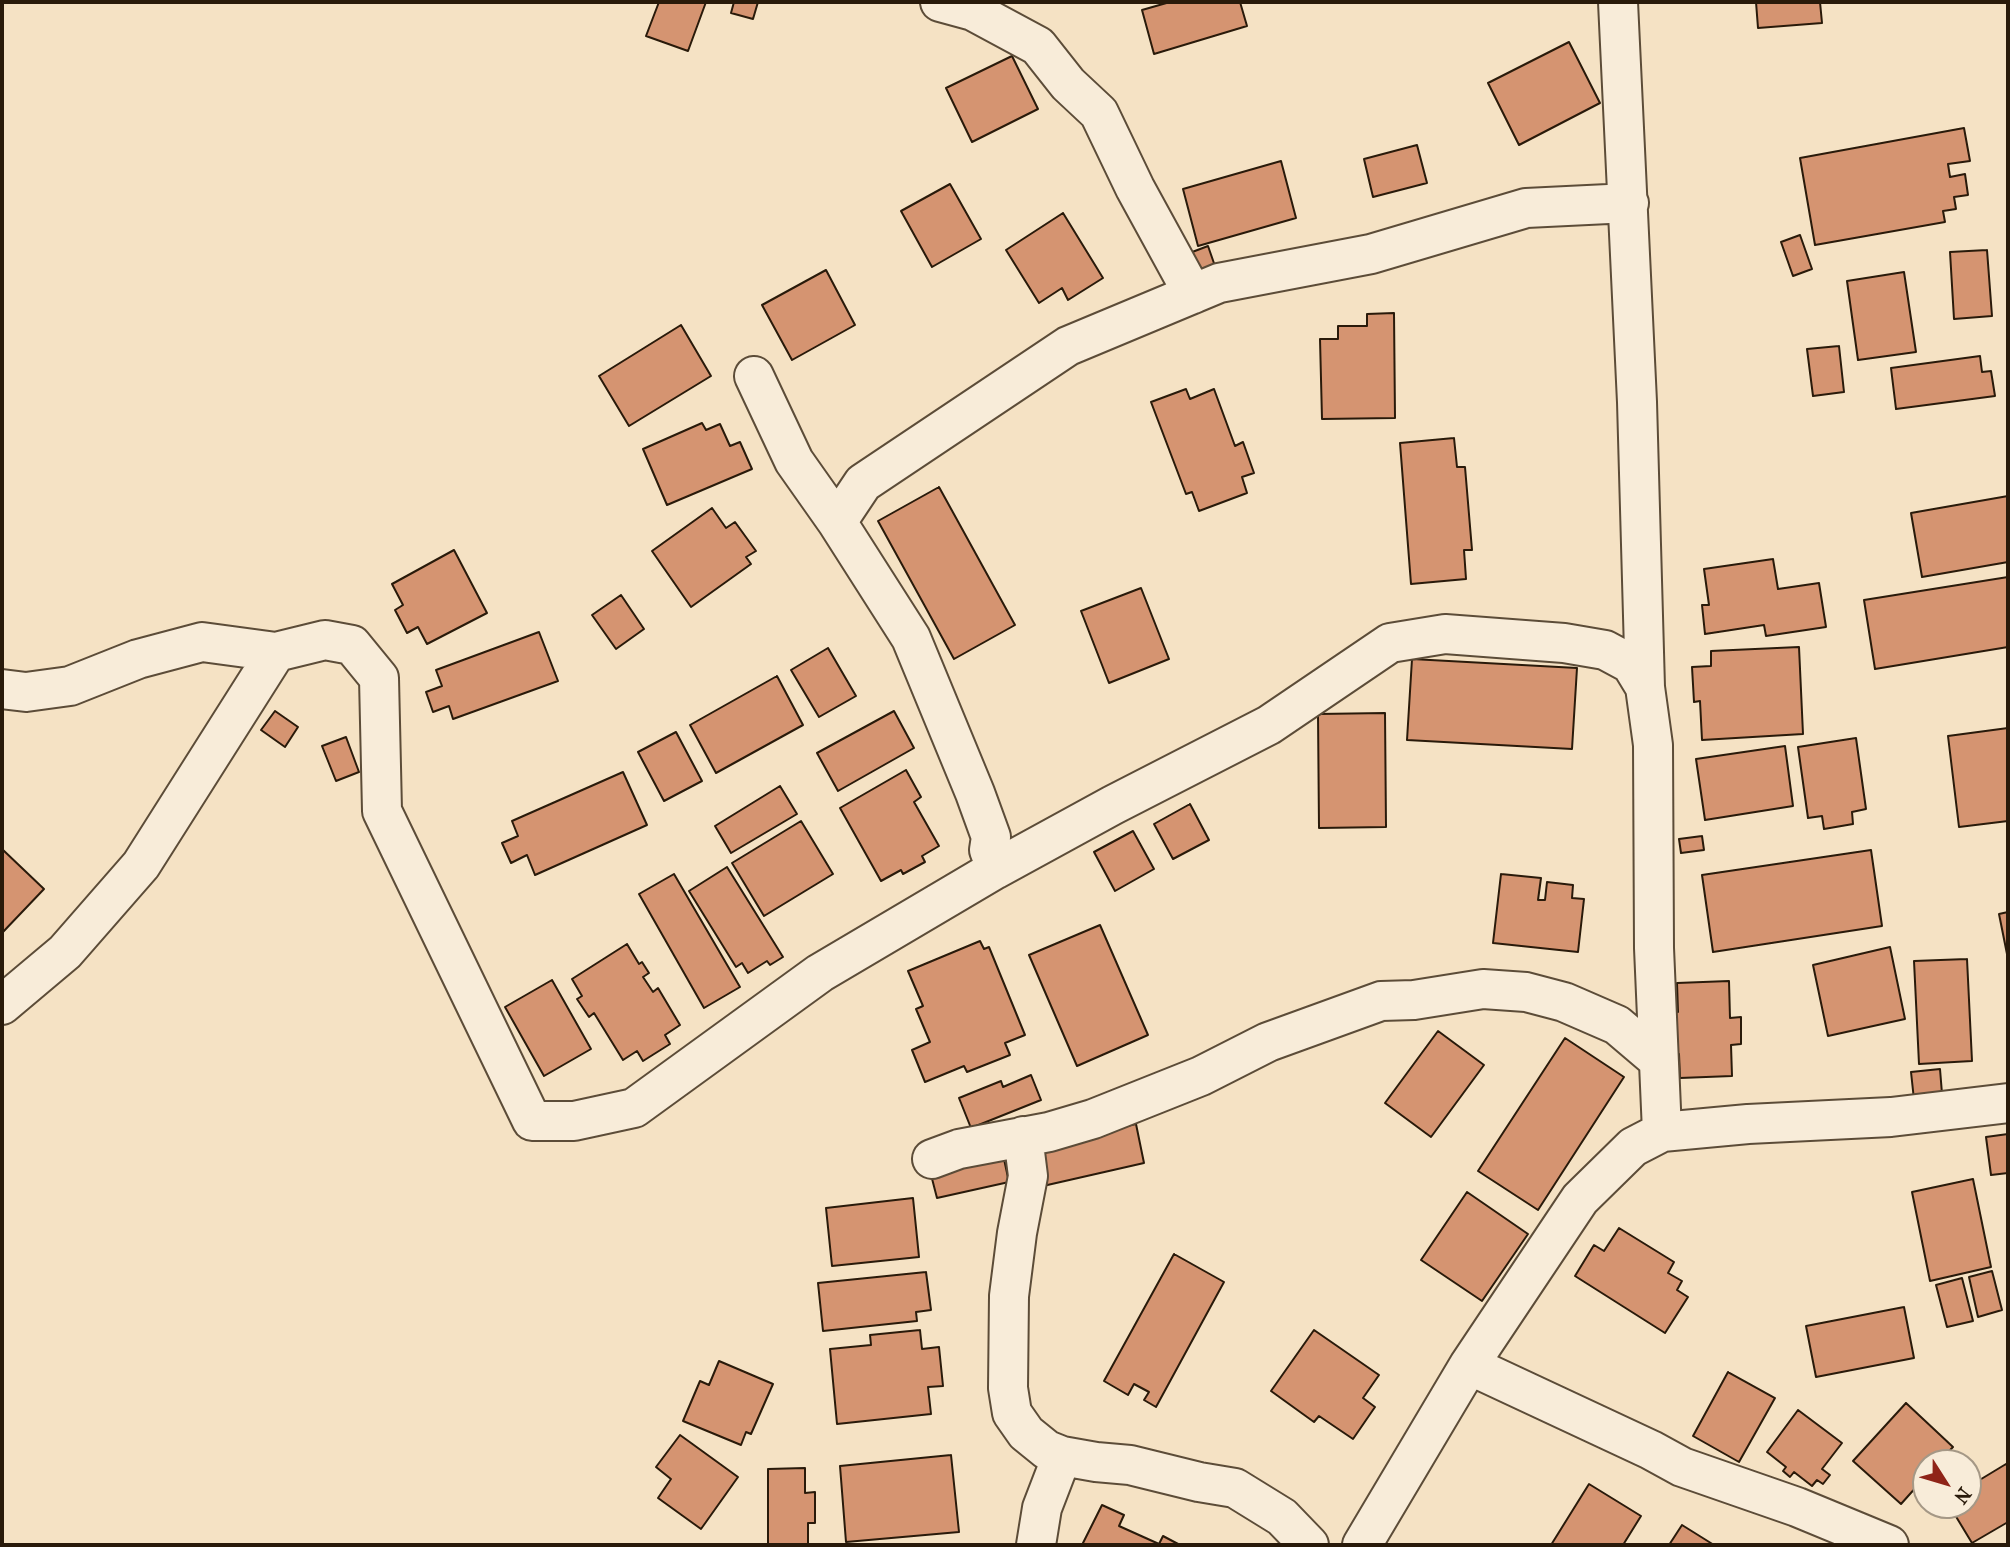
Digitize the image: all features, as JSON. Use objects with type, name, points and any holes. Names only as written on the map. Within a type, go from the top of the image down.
[{"type":"street","points":[[940,2],[973,11],[1038,47],[1068,83],[1099,113],[1135,188],[1193,294]]},
{"type":"street","points":[[1618,2],[1637,402],[1645,687],[1653,745],[1657,1059],[1662,1132]]},
{"type":"street","points":[[837,522],[863,482],[1068,346],[1219,283],[1371,254],[1527,208],[1629,203]]},
{"type":"street","points":[[754,376],[794,461],[837,522],[911,638],[975,793],[991,837],[989,850],[996,869]]},
{"type":"street","points":[[2,689],[26,692],[70,685],[138,659],[202,642],[276,652],[325,640],[352,645],[379,678],[382,811],[532,1121],[573,1121],[635,1108],[820,973],[996,869],[1269,725],[1390,643],[1445,634],[1564,643],[1605,650],[1631,664],[1645,687]]},
{"type":"street","points":[[2,1004],[65,952],[141,865],[276,652]]},
{"type":"street","points":[[932,1159],[959,1149],[1093,1119],[1201,1076],[1268,1042],[1381,1001],[1414,1000],[1483,989],[1526,992],[1564,1002],[1617,1025],[1657,1059]]},
{"type":"street","points":[[1362,1545],[1468,1365],[1580,1199],[1633,1147],[1662,1132],[1748,1124],[1891,1117],[2008,1103]]},
{"type":"street","points":[[1023,1136],[1028,1176],[1009,1296],[1008,1388],[1012,1413],[1026,1433],[1047,1450],[1234,1488],[1282,1517],[1309,1545]]},
{"type":"street","points":[[1468,1365],[1682,1467],[1797,1507],[1889,1545]]},
{"type":"street","points":[[1036,1545],[1042,1508],[1062,1455]]},
{"type":"building","points":[[659,2],[706,2],[688,51],[646,36]]},
{"type":"building","points":[[734,2],[758,2],[753,19],[731,13]]},
{"type":"building","points":[[1170,2],[1240,2],[1247,26],[1154,54],[1142,10]]},
{"type":"building","points":[[1756,2],[1820,2],[1822,23],[1758,28]]},
{"type":"building","points":[[1569,42],[1600,103],[1519,145],[1488,83]]},
{"type":"building","points":[[1012,56],[1038,109],[972,142],[946,88]]},
{"type":"building","points":[[1964,128],[1970,161],[1948,164],[1950,177],[1965,174],[1968,195],[1954,197],[1956,209],[1943,211],[1945,222],[1815,245],[1800,158]]},
{"type":"building","points":[[1417,145],[1427,183],[1373,197],[1364,159]]},
{"type":"building","points":[[1281,161],[1296,218],[1198,246],[1183,189]]},
{"type":"building","points":[[950,184],[981,239],[932,267],[901,211]]},
{"type":"building","points":[[1063,213],[1103,278],[1068,300],[1062,288],[1039,303],[1006,250]]},
{"type":"building","points":[[1800,235],[1812,269],[1793,276],[1781,242]]},
{"type":"building","points":[[1208,246],[1216,269],[1195,276],[1187,254]]},
{"type":"building","points":[[1987,250],[1992,316],[1954,319],[1950,252]]},
{"type":"building","points":[[826,270],[855,325],[792,360],[762,305]]},
{"type":"building","points":[[1904,272],[1916,352],[1858,360],[1847,281]]},
{"type":"building","points":[[1394,313],[1395,418],[1322,419],[1320,339],[1338,339],[1338,326],[1367,326],[1367,314]]},
{"type":"building","points":[[681,325],[711,376],[629,426],[599,376]]},
{"type":"building","points":[[1839,346],[1844,392],[1813,396],[1807,349]]},
{"type":"building","points":[[1980,356],[1982,372],[1991,371],[1995,396],[1896,409],[1891,368]]},
{"type":"building","points":[[1186,389],[1190,399],[1214,389],[1235,446],[1243,442],[1254,473],[1242,477],[1247,493],[1199,511],[1192,492],[1186,494],[1151,402]]},
{"type":"building","points":[[702,423],[706,430],[720,424],[730,446],[740,442],[752,469],[667,505],[643,449]]},
{"type":"building","points":[[1454,438],[1457,467],[1465,467],[1472,550],[1464,550],[1466,579],[1411,584],[1400,443]]},
{"type":"building","points":[[939,487],[1015,625],[954,659],[878,521]]},
{"type":"building","points":[[2008,496],[2008,562],[1922,577],[1911,513]]},
{"type":"building","points":[[712,508],[726,528],[735,522],[756,551],[746,557],[751,564],[691,607],[652,551]]},
{"type":"building","points":[[454,550],[487,613],[427,644],[418,627],[407,633],[395,610],[403,605],[392,584]]},
{"type":"building","points":[[1773,559],[1778,589],[1819,583],[1826,627],[1766,636],[1764,625],[1705,634],[1702,605],[1709,605],[1704,569]]},
{"type":"building","points":[[2008,577],[2008,647],[1875,669],[1864,600]]},
{"type":"building","points":[[1141,588],[1169,659],[1109,683],[1081,611]]},
{"type":"building","points":[[621,595],[644,629],[616,649],[592,615]]},
{"type":"building","points":[[539,632],[558,681],[453,719],[449,706],[433,712],[426,692],[442,686],[436,670]]},
{"type":"building","points":[[1799,647],[1803,734],[1702,740],[1700,701],[1694,702],[1692,667],[1711,666],[1711,651]]},
{"type":"building","points":[[828,648],[856,696],[819,717],[791,670]]},
{"type":"building","points":[[1412,659],[1577,668],[1572,749],[1407,740]]},
{"type":"building","points":[[777,676],[803,725],[716,773],[690,725]]},
{"type":"building","points":[[275,711],[298,727],[285,747],[261,730]]},
{"type":"building","points":[[894,711],[914,748],[838,791],[817,753]]},
{"type":"building","points":[[1385,713],[1386,827],[1319,828],[1318,714]]},
{"type":"building","points":[[2008,728],[2008,821],[1959,827],[1948,736]]},
{"type":"building","points":[[676,732],[702,781],[664,801],[638,752]]},
{"type":"building","points":[[346,737],[359,772],[336,781],[322,746]]},
{"type":"building","points":[[1856,738],[1866,809],[1852,812],[1853,824],[1824,829],[1822,816],[1808,818],[1798,747]]},
{"type":"building","points":[[1785,746],[1793,806],[1705,820],[1696,759]]},
{"type":"building","points":[[906,770],[921,797],[914,802],[939,846],[922,856],[925,862],[903,874],[901,870],[881,881],[840,808]]},
{"type":"building","points":[[623,772],[647,825],[535,875],[527,855],[511,863],[502,843],[518,836],[512,821]]},
{"type":"building","points":[[780,786],[797,814],[731,853],[715,826]]},
{"type":"building","points":[[1190,804],[1209,840],[1173,859],[1154,824]]},
{"type":"building","points":[[801,821],[833,874],[764,916],[732,863]]},
{"type":"building","points":[[1133,831],[1154,869],[1115,891],[1094,852]]},
{"type":"building","points":[[1702,836],[1704,850],[1681,853],[1679,839]]},
{"type":"building","points":[[2,849],[44,889],[2,933]]},
{"type":"building","points":[[1871,850],[1882,926],[1713,952],[1702,875]]},
{"type":"building","points":[[727,867],[783,957],[770,965],[767,961],[748,973],[742,963],[736,967],[689,891]]},
{"type":"building","points":[[674,874],[740,987],[704,1008],[639,894]]},
{"type":"building","points":[[1501,874],[1541,878],[1538,900],[1545,900],[1547,882],[1573,885],[1572,898],[1584,899],[1578,952],[1493,943]]},
{"type":"building","points":[[2008,912],[2008,959],[1999,914]]},
{"type":"building","points":[[1100,925],[1148,1035],[1077,1066],[1029,955]]},
{"type":"building","points":[[980,941],[984,949],[989,947],[1025,1035],[1005,1043],[1010,1055],[967,1072],[964,1066],[925,1082],[912,1050],[930,1042],[916,1009],[923,1006],[908,971]]},
{"type":"building","points":[[627,944],[639,964],[642,962],[649,973],[643,977],[653,992],[658,988],[680,1025],[665,1035],[670,1044],[643,1061],[637,1051],[623,1060],[594,1013],[589,1017],[577,999],[582,996],[572,979]]},
{"type":"building","points":[[1890,947],[1905,1019],[1828,1036],[1813,965]]},
{"type":"building","points":[[1967,959],[1972,1061],[1919,1064],[1914,961]]},
{"type":"building","points":[[552,980],[591,1049],[544,1076],[505,1007]]},
{"type":"building","points":[[1729,981],[1730,1018],[1741,1017],[1741,1044],[1731,1045],[1732,1076],[1680,1078],[1679,1054],[1674,1054],[1673,1012],[1678,1012],[1677,983]]},
{"type":"building","points":[[1438,1031],[1484,1065],[1431,1137],[1385,1103]]},
{"type":"building","points":[[1565,1038],[1624,1077],[1538,1210],[1478,1171]]},
{"type":"building","points":[[1940,1069],[1943,1106],[1915,1109],[1911,1072]]},
{"type":"building","points":[[1031,1075],[1041,1100],[971,1128],[959,1098],[1001,1081],[1003,1087]]},
{"type":"building","points":[[1136,1124],[1144,1163],[1043,1186],[1035,1146]]},
{"type":"building","points":[[2008,1134],[2008,1173],[1991,1175],[1986,1137]]},
{"type":"building","points":[[1002,1150],[1009,1182],[937,1198],[929,1167]]},
{"type":"building","points":[[1973,1179],[1991,1267],[1930,1281],[1912,1192]]},
{"type":"building","points":[[1467,1192],[1528,1234],[1482,1301],[1421,1260]]},
{"type":"building","points":[[913,1198],[919,1257],[832,1266],[826,1208]]},
{"type":"building","points":[[1619,1228],[1674,1262],[1668,1273],[1682,1281],[1677,1290],[1688,1297],[1665,1333],[1575,1276],[1594,1245],[1604,1251]]},
{"type":"building","points":[[1174,1254],[1224,1282],[1156,1407],[1144,1400],[1149,1392],[1134,1384],[1128,1395],[1104,1381]]},
{"type":"building","points":[[1992,1271],[2002,1310],[1978,1317],[1969,1277]]},
{"type":"building","points":[[926,1272],[931,1310],[916,1312],[917,1321],[823,1331],[818,1283]]},
{"type":"building","points":[[1962,1278],[1973,1321],[1947,1327],[1936,1285]]},
{"type":"building","points":[[1904,1307],[1914,1358],[1816,1377],[1806,1326]]},
{"type":"building","points":[[920,1330],[922,1349],[939,1347],[943,1386],[928,1387],[931,1414],[837,1424],[830,1349],[871,1345],[870,1335]]},
{"type":"building","points":[[1314,1330],[1379,1375],[1363,1398],[1375,1407],[1353,1439],[1319,1416],[1314,1422],[1271,1391]]},
{"type":"building","points":[[719,1361],[773,1384],[751,1434],[746,1432],[741,1445],[683,1421],[700,1381],[709,1385]]},
{"type":"building","points":[[1728,1372],[1775,1398],[1739,1462],[1693,1436]]},
{"type":"building","points":[[1906,1403],[1953,1447],[1912,1449],[1912,1492],[1901,1504],[1853,1461]]},
{"type":"building","points":[[1798,1410],[1842,1443],[1822,1469],[1830,1475],[1823,1484],[1817,1480],[1812,1486],[1794,1472],[1790,1477],[1783,1471],[1786,1467],[1767,1452]]},
{"type":"building","points":[[680,1435],[738,1477],[701,1529],[658,1498],[671,1479],[656,1467]]},
{"type":"building","points":[[951,1455],[959,1532],[846,1542],[840,1466]]},
{"type":"building","points":[[2006,1464],[2008,1467],[2008,1522],[1972,1543],[1957,1519],[1982,1519],[1982,1479]]},
{"type":"building","points":[[805,1468],[805,1493],[815,1492],[815,1523],[808,1523],[808,1545],[768,1545],[768,1469]]},
{"type":"building","points":[[1589,1484],[1641,1516],[1623,1545],[1551,1545]]},
{"type":"building","points":[[1102,1505],[1124,1515],[1119,1526],[1159,1544],[1163,1536],[1180,1545],[1082,1545]]},
{"type":"building","points":[[1682,1525],[1714,1545],[1669,1545]]}]
